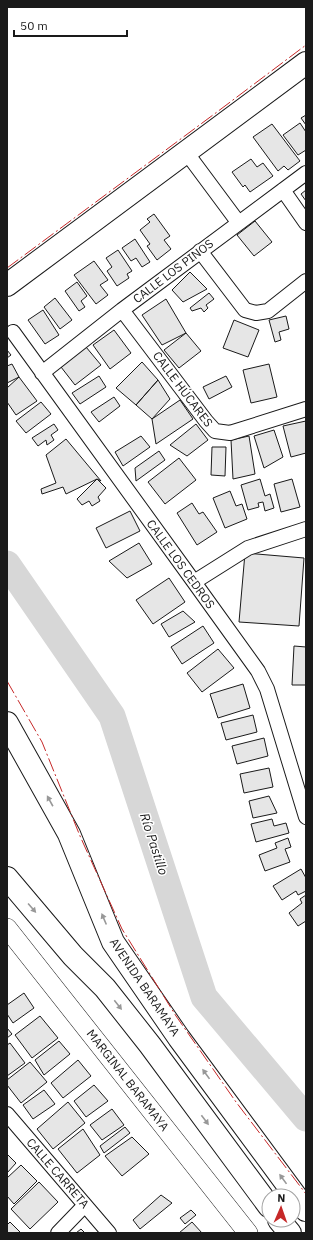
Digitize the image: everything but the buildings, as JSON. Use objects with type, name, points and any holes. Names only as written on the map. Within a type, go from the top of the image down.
[{"type":"highway","points":[[7,285],[306,63]]},
{"type":"highway","name":"AVENIDA BARAMAYA","points":[[7,723],[69,834],[113,942],[179,1038],[306,1210]]},
{"type":"highway","points":[[7,878],[73,956],[105,988],[150,1045],[261,1195]]},
{"type":"street","points":[[186,152],[238,222]]},
{"type":"street","name":"CALLE LOS PINOS","points":[[42,372],[238,222],[306,173]]},
{"type":"street","points":[[283,190],[306,223]]},
{"type":"street","points":[[200,251],[245,310],[256,313],[268,311],[306,281]]},
{"type":"street","name":"CALLE HÚCARES","points":[[122,310],[215,431],[230,433],[306,409]]},
{"type":"street","name":"CALLE LOS CEDROS","points":[[13,332],[258,671],[267,689],[306,817]]},
{"type":"street","points":[[194,582],[248,548],[306,529]]},
{"type":"street","name":"MARGINAL BARAMAYA","points":[[10,936],[248,1233]]},
{"type":"street","name":"CALLE CARRETA","points":[[7,1114],[109,1233]]},
{"type":"street","points":[[58,1233],[85,1205]]},
{"type":"waterway","name":"Río Pastillo","points":[[7,564],[112,716],[204,997],[306,1118]]},
{"type":"power","points":[[7,268],[306,45]]},
{"type":"power","points":[[7,681],[42,742],[80,836],[122,929],[176,1016],[236,1102],[306,1194]]}]
